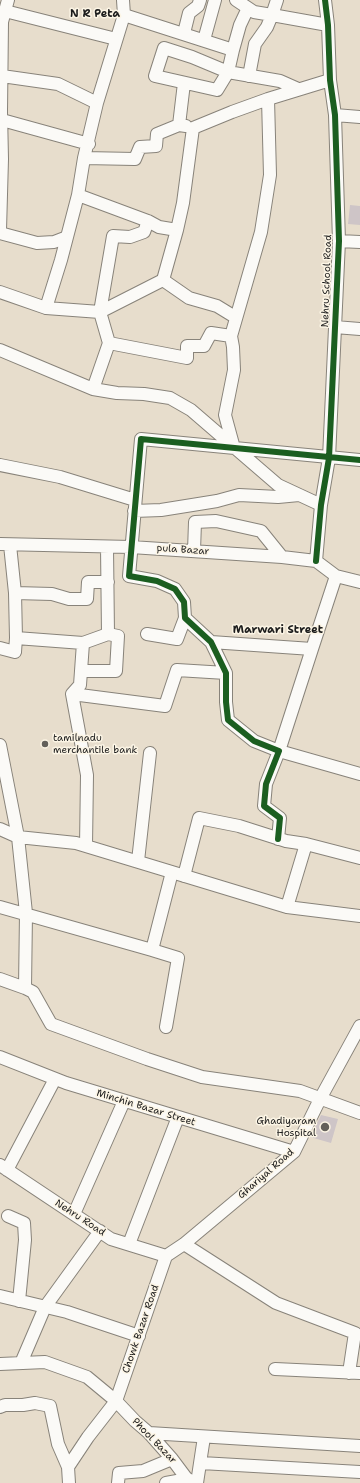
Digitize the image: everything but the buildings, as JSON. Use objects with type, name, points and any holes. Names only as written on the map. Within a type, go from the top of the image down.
[{"type":"street","points":[[46,308],[78,195],[84,158],[89,144],[97,103],[124,15],[123,0]]},
{"type":"street","points":[[184,34],[189,13],[198,6],[200,0]]},
{"type":"street","points":[[204,40],[214,0]]},
{"type":"street","points":[[236,0],[254,12],[328,25]]},
{"type":"street","points":[[249,76],[255,44],[267,27],[277,0]]},
{"type":"street","name":"Nehru School Road","points":[[316,562],[321,505],[329,458],[339,241],[335,115],[330,80],[328,25],[325,0]]},
{"type":"street","points":[[248,8],[240,25],[228,72],[217,90],[155,76],[164,48],[228,72],[280,80],[298,89]]},
{"type":"street","points":[[67,237],[54,242],[37,243],[0,231],[4,14],[116,40]]},
{"type":"street","points":[[124,15],[233,50]]},
{"type":"street","points":[[2,76],[58,84],[97,103]]},
{"type":"street","points":[[84,158],[135,159],[140,147],[156,146],[157,134],[179,125],[193,128],[268,99],[330,80]]},
{"type":"street","points":[[179,125],[184,83]]},
{"type":"street","points":[[234,448],[225,415],[234,370],[233,347],[230,336],[261,232],[270,175],[268,99]]},
{"type":"street","points":[[1,115],[89,144]]},
{"type":"street","points":[[335,115],[360,118]]},
{"type":"street","points":[[0,286],[0,292],[46,308],[100,312],[163,280],[183,203],[193,128]]},
{"type":"street","points":[[78,195],[148,221],[159,227],[177,230]]},
{"type":"street","points":[[93,389],[109,343],[100,312],[113,236],[130,238],[144,232],[148,221]]},
{"type":"street","points":[[339,241],[360,242]]},
{"type":"street","points":[[163,280],[188,298],[217,306],[235,317]]},
{"type":"street","points":[[335,327],[360,329]]},
{"type":"street","points":[[109,343],[187,358],[187,346],[204,346],[211,333],[230,336]]},
{"type":"street","points":[[0,350],[93,389],[170,398],[191,410],[278,485],[321,505]]},
{"type":"street","points":[[147,634],[177,639],[185,618],[184,602],[175,589],[157,580],[129,576],[130,547],[141,439],[360,460]]},
{"type":"street","points":[[0,465],[60,477],[135,505],[161,510],[239,495],[278,497],[299,495]]},
{"type":"street","points":[[194,551],[195,522],[216,521],[261,531],[282,557]]},
{"type":"street","points":[[0,648],[16,652],[15,593],[5,544]]},
{"type":"street","name":"pula Bazar","points":[[5,544],[130,547],[282,557],[316,562],[336,576],[360,582]]},
{"type":"street","points":[[107,547],[108,634]]},
{"type":"street","points":[[278,839],[280,818],[264,806],[266,784],[279,751],[336,576]]},
{"type":"street","points":[[15,593],[52,594],[69,599],[87,599],[88,582],[108,582]]},
{"type":"street","points":[[185,618],[211,642],[226,673],[226,702],[228,720],[254,741],[279,751],[360,774]]},
{"type":"street","points":[[16,638],[83,643],[108,634],[118,636],[116,671],[81,671]]},
{"type":"street","points":[[211,642],[312,649]]},
{"type":"street","points":[[72,694],[80,685],[83,643]]},
{"type":"street","points":[[72,694],[165,706],[177,670],[226,673]]},
{"type":"street","points":[[72,694],[87,775],[86,846]]},
{"type":"street","points":[[0,745],[18,837],[26,913],[25,988]]},
{"type":"street","points":[[138,862],[150,753]]},
{"type":"street","points":[[184,876],[199,818],[239,826],[278,839],[306,844],[360,858]]},
{"type":"street","points":[[0,829],[18,837],[76,843],[287,907],[360,916]]},
{"type":"street","points":[[287,907],[306,844]]},
{"type":"street","points":[[152,950],[172,872]]},
{"type":"street","points":[[0,906],[178,958],[166,1027]]},
{"type":"street","points":[[0,979],[33,992],[51,1024],[147,1060],[202,1077],[300,1091],[360,1113]]},
{"type":"street","name":"Ghariyal Road","points":[[166,1256],[184,1244],[294,1152],[320,1099],[360,1029]]},
{"type":"street","name":"Minchin Bazar Street","points":[[0,1057],[55,1079],[178,1118],[294,1152]]},
{"type":"street","points":[[4,1168],[55,1079]]},
{"type":"street","points":[[74,1214],[124,1101]]},
{"type":"street","points":[[129,1244],[178,1118]]},
{"type":"street","name":"Nehru Road","points":[[4,1168],[111,1238],[166,1256]]},
{"type":"street","points":[[8,1216],[24,1223],[25,1240],[19,1301]]},
{"type":"street","points":[[21,1363],[45,1307],[100,1231]]},
{"type":"street","points":[[184,1244],[276,1303],[355,1334],[354,1373],[275,1369]]},
{"type":"street","name":"Chowk Bazar Road","points":[[68,1467],[88,1437],[116,1401],[166,1256]]},
{"type":"street","points":[[0,1296],[67,1312],[139,1336]]},
{"type":"street","name":"Phool Bazar","points":[[0,1364],[44,1362],[87,1377],[116,1401],[135,1422],[149,1433],[192,1482]]},
{"type":"street","points":[[0,1407],[5,1405],[35,1403],[50,1406],[58,1444],[68,1467],[69,1483]]},
{"type":"street","points":[[149,1433],[360,1446]]},
{"type":"street","points":[[166,1483],[192,1482],[201,1463],[204,1437]]},
{"type":"street","points":[[118,1483],[119,1473],[143,1471],[172,1459]]},
{"type":"street","points":[[201,1463],[360,1472]]},
{"type":"cycle path","points":[[316,561],[321,505],[329,458],[339,241],[335,115],[330,80],[328,25],[325,0]]},
{"type":"cycle path","points":[[278,839],[280,818],[264,806],[266,784],[279,751],[254,741],[228,720],[226,702],[226,673],[211,642],[185,618],[184,602],[175,589],[157,581],[129,576],[141,439],[360,460]]},
{"type":"place","name":"tamilnadu merchantile bank","points":[[45,744]]},
{"type":"place","name":"Ghadiyaram Hospital","points":[[325,1127]]},
{"type":"district","name":"N R Peta","points":[[95,14]]},
{"type":"district","name":"Marwari Street","points":[[278,630]]}]
